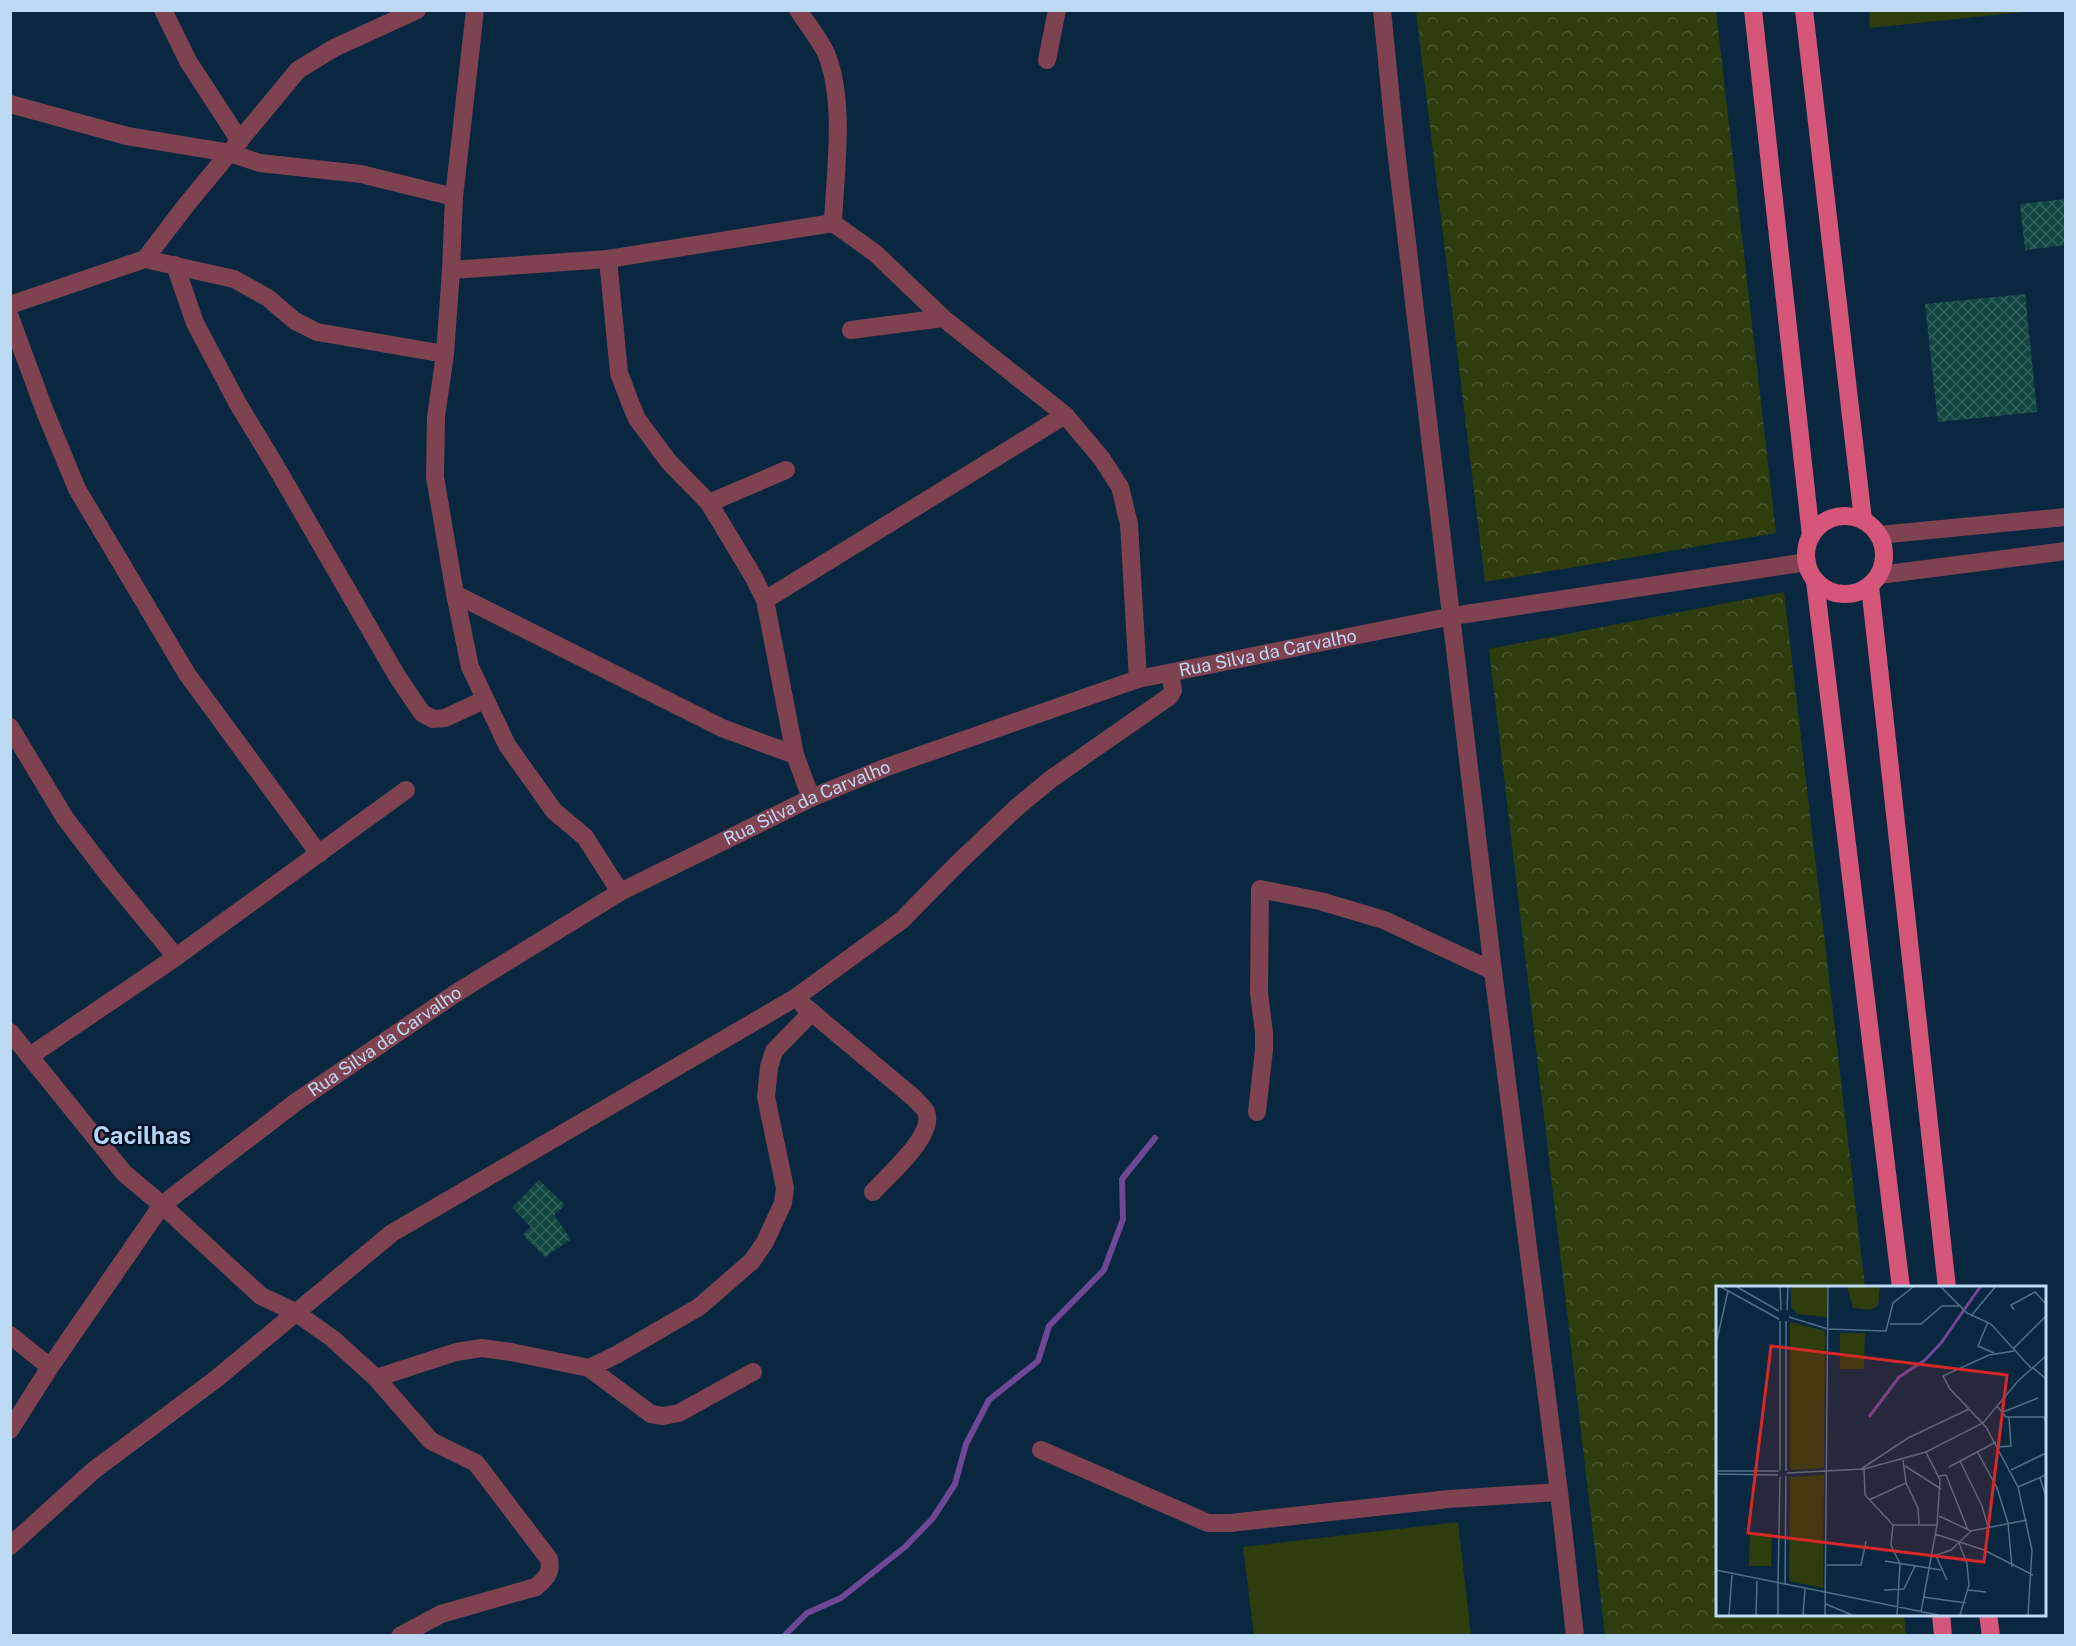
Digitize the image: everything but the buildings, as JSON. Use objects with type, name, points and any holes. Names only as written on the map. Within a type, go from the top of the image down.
[{"type":"main road","points":[[1753,10],[1811,536]]},
{"type":"main road","points":[[1804,10],[1863,520]]},
{"type":"main road","points":[[1901,1286],[1815,581],[1806,562],[1811,536],[1825,522],[1837,517],[1863,520],[1880,536],[1883,543],[1885,560],[1875,581],[1947,1286]]},
{"type":"main road","points":[[1815,581],[1826,590],[1845,595],[1858,592],[1875,581]]},
{"type":"main road","points":[[1941,1616],[1943,1635]]},
{"type":"main road","points":[[1988,1616],[1991,1635]]},
{"type":"street","points":[[163,10],[188,62],[235,147]]},
{"type":"street","points":[[145,259],[187,204],[298,70],[334,48],[417,10]]},
{"type":"street","points":[[476,10],[454,197],[445,354],[436,417],[435,477],[454,594],[470,668],[507,745],[554,811],[585,837],[620,892]]},
{"type":"street","points":[[798,10],[825,53],[834,85],[838,111],[833,223]]},
{"type":"street","points":[[1047,60],[1057,10]]},
{"type":"street","points":[[1382,10],[1493,971],[1575,1635]]},
{"type":"street","points":[[10,104],[127,136],[235,147],[260,163],[361,174],[454,197]]},
{"type":"street","points":[[451,270],[608,260],[833,223],[875,253],[943,318],[1065,415],[1102,459],[1120,487],[1129,524],[1138,679]]},
{"type":"street","points":[[10,305],[145,259],[234,279],[268,298],[295,321],[317,332],[445,354]]},
{"type":"street","points":[[608,260],[620,373],[630,402],[638,419],[669,462],[709,503],[765,600],[795,755],[811,798]]},
{"type":"street","points":[[175,266],[195,323],[238,404],[397,676],[422,712],[433,719],[445,718],[484,700]]},
{"type":"street","points":[[10,318],[77,489],[187,674],[319,854]]},
{"type":"street","points":[[851,330],[943,318]]},
{"type":"street","points":[[765,600],[1065,415]]},
{"type":"street","points":[[709,503],[786,470]]},
{"type":"street","points":[[1880,536],[2066,517]]},
{"type":"street","points":[[1875,581],[2066,551]]},
{"type":"street","name":"Rua Silva da Carvalho","points":[[10,1430],[50,1367],[162,1204],[296,1102],[456,993],[620,892],[811,798],[887,767],[1138,679],[1453,616],[1806,562]]},
{"type":"street","points":[[454,594],[722,728],[795,755]]},
{"type":"street","points":[[10,1546],[94,1470],[216,1379],[392,1233],[795,998],[902,920],[991,832],[1051,779],[1170,696],[1173,690],[1170,673]]},
{"type":"street","points":[[10,727],[65,818],[176,957]]},
{"type":"street","points":[[30,1056],[176,957],[406,790]]},
{"type":"street","points":[[1257,1112],[1264,1050],[1259,993],[1260,889],[1320,901],[1384,920],[1493,971]]},
{"type":"street","points":[[795,998],[914,1098],[926,1112],[927,1121],[923,1138],[873,1192]]},
{"type":"street","points":[[589,1368],[699,1307],[752,1261],[765,1242],[783,1203],[785,1188],[766,1097],[769,1067],[774,1051],[812,1012]]},
{"type":"street","points":[[10,1032],[124,1173],[162,1204],[261,1296],[295,1312],[333,1339],[376,1378],[431,1441],[477,1463],[549,1559],[551,1568],[547,1577],[536,1587],[441,1614],[400,1635]]},
{"type":"street","points":[[10,1335],[50,1367]]},
{"type":"street","points":[[376,1378],[456,1352],[482,1348],[589,1368],[651,1414],[663,1416],[680,1413],[753,1372]]},
{"type":"street","points":[[1041,1450],[1208,1522],[1230,1523],[1449,1499],[1559,1492]]},
{"type":"green space","points":[[1869,10],[2033,10],[2033,11],[1870,28]]},
{"type":"green space","points":[[1416,11],[1716,11],[1776,533],[1485,582]]},
{"type":"green space","points":[[1784,592],[1865,1286],[1716,1286],[1716,1616],[1904,1616],[1906,1635],[1605,1635],[1489,649]]},
{"type":"green space","points":[[1458,1522],[1471,1635],[1254,1635],[1243,1547]]},
{"type":"waterway","points":[[784,1636],[807,1613],[841,1598],[905,1547],[933,1518],[955,1484],[966,1444],[989,1400],[1038,1361],[1049,1326],[1104,1270],[1123,1219],[1122,1179],[1155,1138]]},
{"type":"district","name":"Cacilhas","points":[[142,1136]]}]
